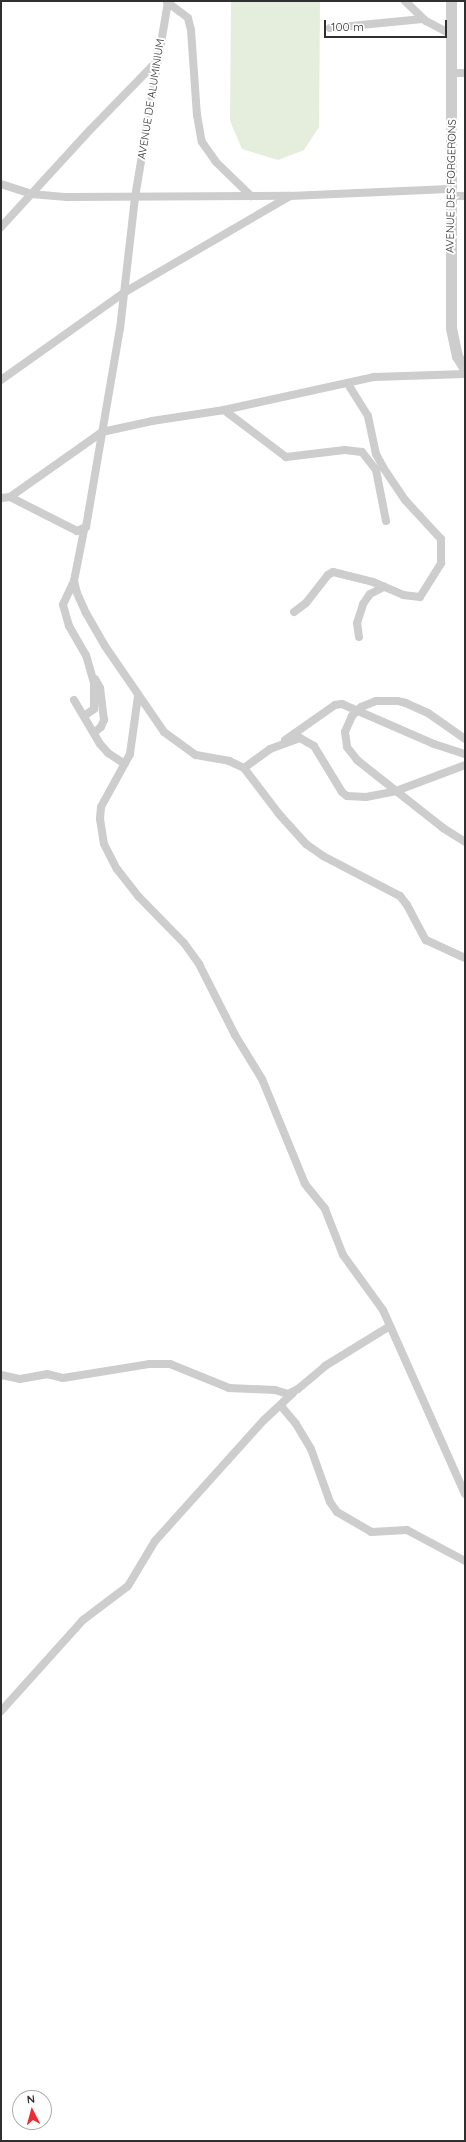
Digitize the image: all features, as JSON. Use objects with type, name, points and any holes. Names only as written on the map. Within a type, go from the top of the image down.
[{"type":"street","points":[[406,1],[423,19],[452,36]]},
{"type":"street","name":"AVENUE DES FORGERONS","points":[[451,1],[453,73],[449,192],[451,328],[457,356],[465,369]]},
{"type":"street","points":[[168,2],[188,18],[191,30],[197,115],[202,142],[216,162],[251,196]]},
{"type":"street","name":"AVENUE DE ALUMINIUM","points":[[74,581],[84,530],[88,521],[126,292],[135,197],[168,2]]},
{"type":"street","points":[[330,28],[423,19]]},
{"type":"street","points":[[1,227],[158,60]]},
{"type":"street","points":[[453,73],[465,73]]},
{"type":"street","points":[[1,184],[31,194],[67,197],[290,196],[449,192],[465,196]]},
{"type":"street","points":[[1,380],[126,292],[290,196]]},
{"type":"street","points":[[1,498],[10,497],[102,432],[152,421],[224,410],[386,375],[430,377],[465,374]]},
{"type":"street","points":[[294,612],[306,603],[330,573],[342,573],[415,598],[422,596],[441,563],[442,545],[438,534],[405,500],[383,467],[376,454],[368,416],[348,384]]},
{"type":"street","points":[[224,410],[286,457],[345,450],[362,452],[376,470],[386,521]]},
{"type":"street","points":[[10,497],[71,528],[84,530]]},
{"type":"street","points":[[74,581],[64,600],[63,610],[86,655],[93,677],[100,688],[104,720],[101,727],[94,733]]},
{"type":"street","points":[[74,581],[86,613],[138,696],[174,742],[204,759],[229,761],[244,768],[279,814],[306,844],[322,856],[400,896],[408,905],[426,940],[465,958]]},
{"type":"street","points":[[359,637],[357,623],[363,604],[370,594],[384,587]]},
{"type":"street","points":[[84,716],[94,709],[93,677]]},
{"type":"street","points":[[138,696],[130,754],[101,807],[101,833],[109,856],[139,898],[194,956],[235,1034],[262,1079],[305,1184],[324,1209],[343,1255],[374,1296],[390,1326],[465,1494]]},
{"type":"street","points":[[74,700],[108,753],[125,764]]},
{"type":"street","points":[[465,740],[428,713],[406,702],[376,701],[368,703],[356,712],[345,732],[347,747],[361,764],[443,828],[465,842]]},
{"type":"street","points":[[244,768],[281,744],[335,705],[342,704],[356,712],[465,754]]},
{"type":"street","points":[[281,744],[300,738],[314,746],[337,788],[347,796],[366,797],[396,791],[465,765]]},
{"type":"street","points":[[1,1711],[83,1620],[128,1586],[155,1541],[264,1420],[281,1406],[293,1392],[325,1366],[390,1326]]},
{"type":"street","points":[[1,1375],[20,1379],[48,1374],[68,1378],[149,1364],[170,1364],[229,1388],[293,1392]]},
{"type":"street","points":[[281,1406],[296,1424],[311,1449],[330,1502],[337,1512],[376,1533],[395,1528],[407,1530],[465,1561]]},
{"type":"green space","points":[[231,1],[320,1],[319,127],[304,150],[278,160],[242,149],[230,121]]}]
